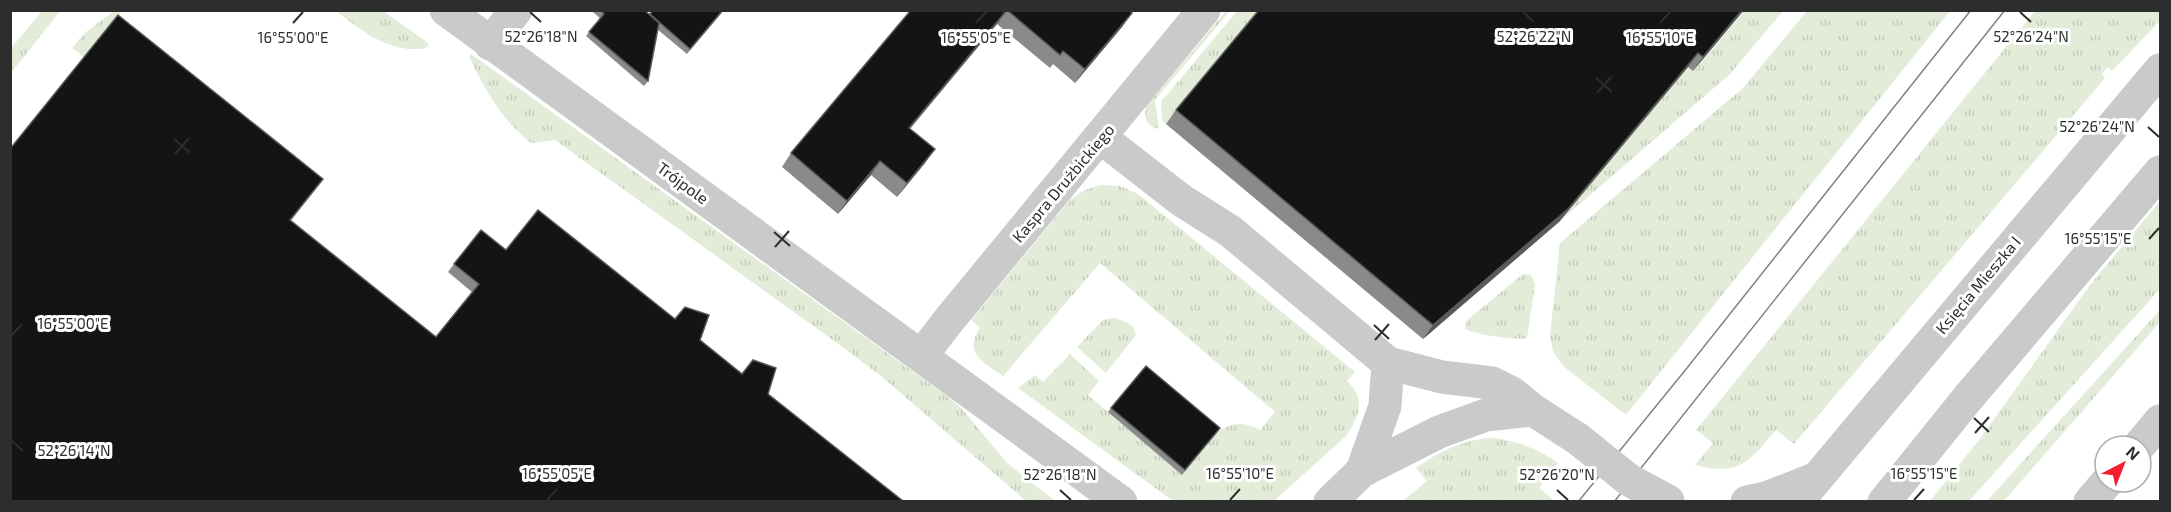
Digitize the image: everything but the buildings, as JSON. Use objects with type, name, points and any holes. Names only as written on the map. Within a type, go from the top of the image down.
[{"type":"street","name":"Trójpole","points":[[446,10],[1121,501]]},
{"type":"street","points":[[490,44],[516,10]]},
{"type":"street","name":"Kaspra Drużbickiego","points":[[922,355],[1204,10]]},
{"type":"street","name":"Księcia Mieszka I","points":[[1806,490],[2160,70]]},
{"type":"street","points":[[1100,137],[1181,200],[1230,231],[1388,363],[1442,377],[1492,383],[1512,393],[1533,410],[1578,439],[1635,491],[1674,501]]},
{"type":"street","points":[[1884,501],[1967,399],[2160,172]]},
{"type":"street","points":[[1362,471],[1385,406],[1388,363]]},
{"type":"street","points":[[1330,501],[1362,471],[1439,432],[1486,415],[1533,410]]},
{"type":"street","points":[[2149,434],[2160,421]]},
{"type":"street","points":[[1747,501],[1806,490]]},
{"type":"green space","points":[[42,11],[60,11],[11,73],[11,48]]},
{"type":"green space","points":[[114,11],[122,11],[84,57],[72,48],[86,32]]},
{"type":"green space","points":[[336,11],[383,11],[427,42],[429,46],[423,49],[411,49],[390,45],[370,36]]},
{"type":"green space","points":[[1226,11],[1230,11],[1155,100],[1159,129],[1151,126],[1145,114],[1146,106]]},
{"type":"green space","points":[[1237,11],[1261,11],[1166,124],[1162,121],[1161,102]]},
{"type":"green space","points":[[1744,11],[1783,11],[1730,74],[1559,222],[1669,90],[1684,64],[1694,71]]},
{"type":"green space","points":[[1807,11],[1950,11],[1626,415],[1563,366],[1553,351],[1550,336],[1560,243],[1743,88]]},
{"type":"green space","points":[[2035,11],[2160,11],[2160,21],[2112,71],[2108,67],[2102,74],[2105,78],[1794,444],[1776,430],[1742,464],[1723,469],[1695,465],[1713,443],[1696,430]]},
{"type":"green space","points":[[471,54],[947,396],[963,410],[1008,464],[1055,501],[1026,501],[882,377],[848,351],[555,140],[531,143],[511,125],[495,104],[469,57]]},
{"type":"green space","points":[[1101,185],[1120,186],[1138,194],[1355,372],[1347,381],[1359,401],[1357,415],[1351,429],[1274,501],[1173,501],[1018,388],[1035,375],[1043,382],[1070,354],[1099,381],[1088,395],[1182,475],[1206,444],[1224,428],[1247,425],[1260,430],[1275,412],[1100,263],[1003,376],[982,362],[975,351],[975,337],[980,328],[971,320],[1070,200],[1085,190]]},
{"type":"green space","points":[[2160,201],[2160,289],[1969,501],[1930,501],[1979,440],[2090,285]]},
{"type":"green space","points":[[1523,274],[1531,275],[1535,284],[1527,338],[1514,339],[1465,329],[1466,321]]},
{"type":"green space","points":[[2160,310],[2160,322],[2004,501],[1987,501]]},
{"type":"green space","points":[[1115,318],[1131,325],[1136,335],[1106,373],[1077,347],[1103,320]]},
{"type":"green space","points":[[1490,438],[1526,446],[1558,463],[1539,488],[1555,501],[1403,501],[1427,481],[1416,468],[1451,448],[1470,441]]},
{"type":"tram line","points":[[1578,502],[1971,10]]},
{"type":"tram line","points":[[1614,502],[2005,10]]}]
